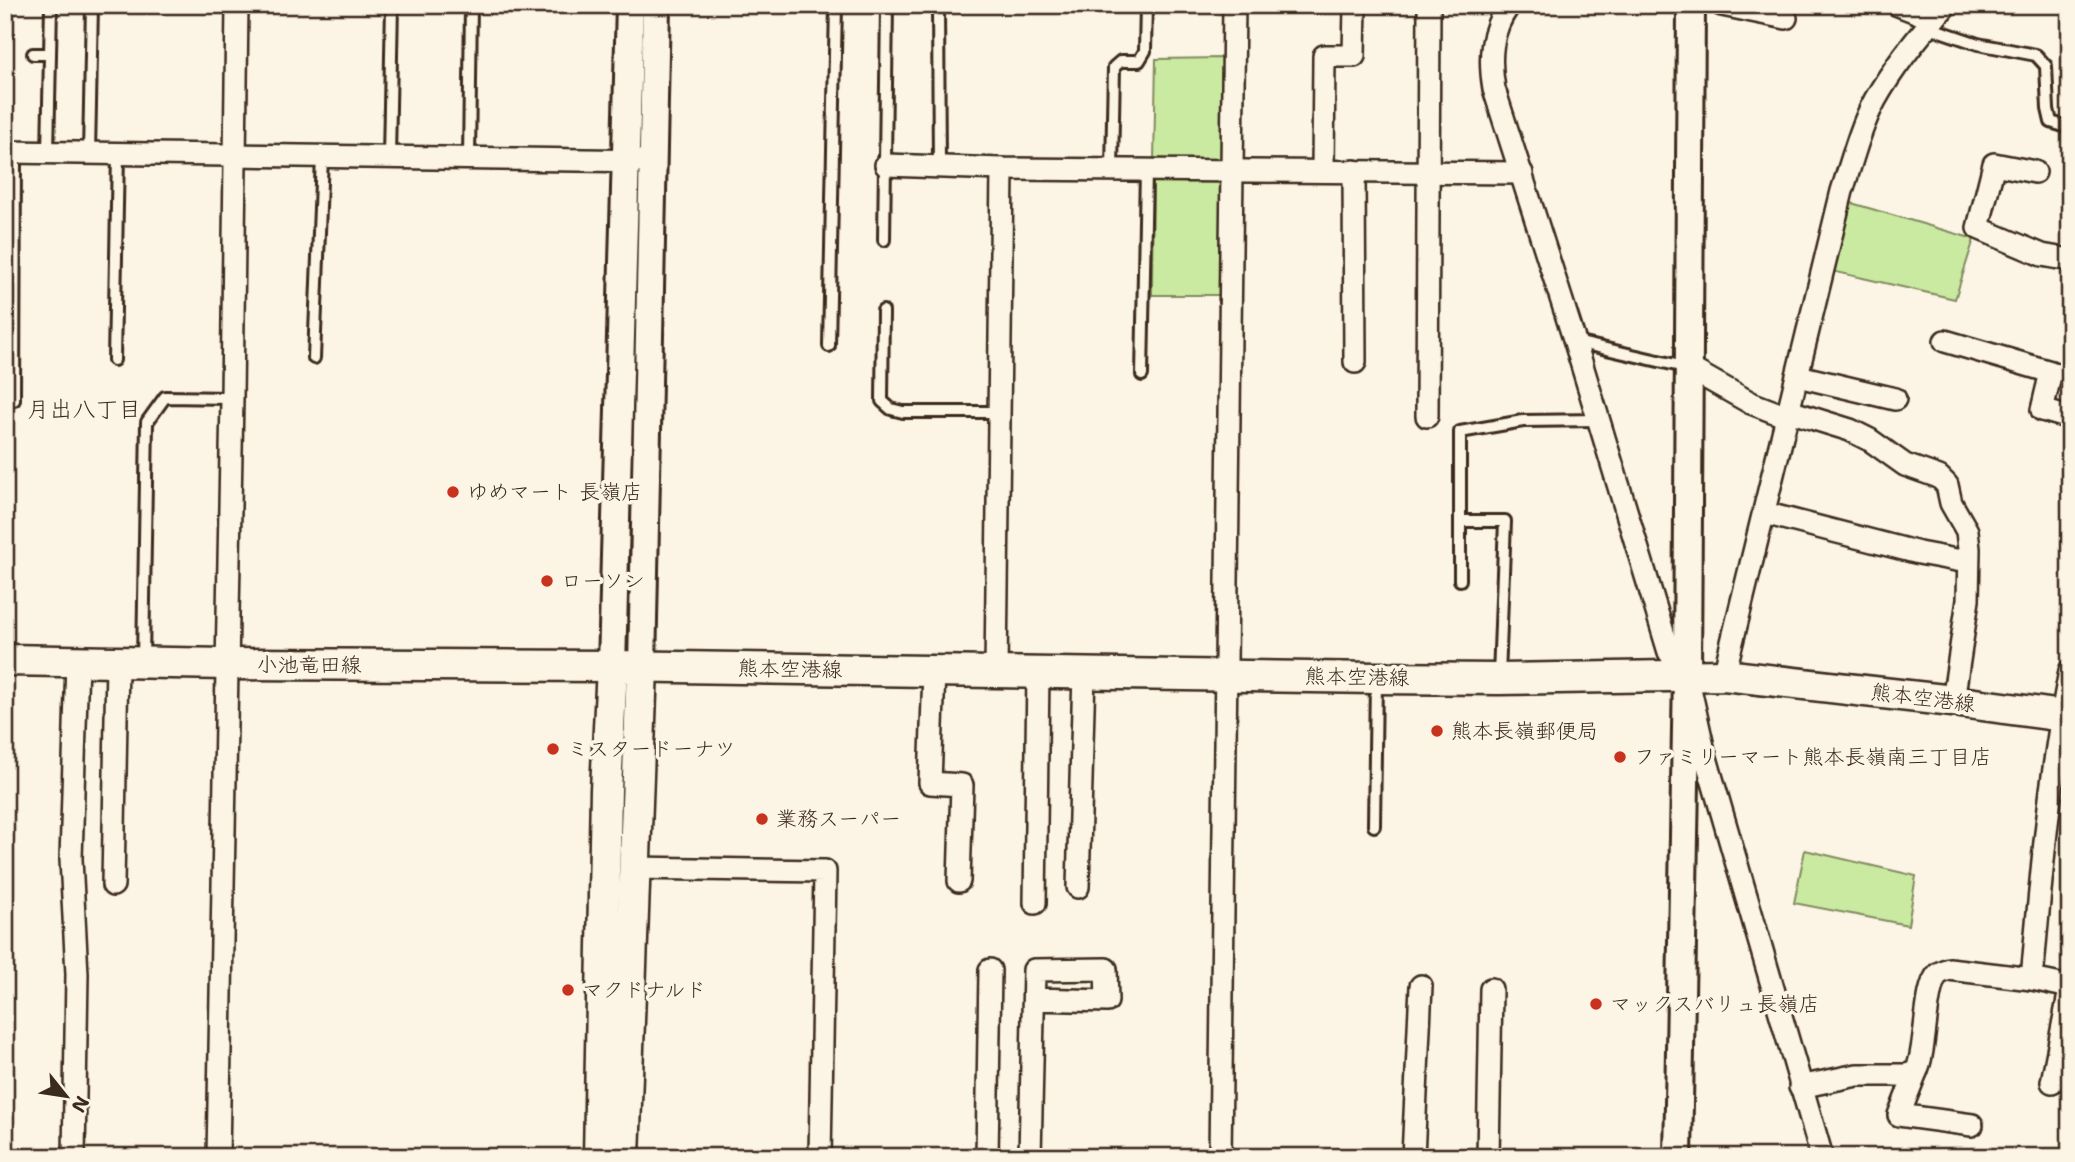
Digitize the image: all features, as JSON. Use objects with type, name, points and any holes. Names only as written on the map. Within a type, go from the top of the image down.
[{"type":"main road","name":"小池竜田線","points":[[5,660],[627,666]]},
{"type":"main road","name":"熊本空港線","points":[[627,666],[1377,678],[1724,675],[2066,716]]},
{"type":"main road","points":[[624,1157],[633,868],[627,666]]},
{"type":"main road","points":[[598,1157],[606,790],[627,666]]},
{"type":"street","points":[[218,1157],[237,5]]},
{"type":"street","points":[[627,666],[626,160],[630,5]]},
{"type":"street","points":[[627,666],[653,161],[656,5]]},
{"type":"street","points":[[1220,1157],[1234,5]]},
{"type":"street","points":[[1323,171],[1324,56],[1354,56],[1355,5]]},
{"type":"street","points":[[1427,416],[1429,5]]},
{"type":"street","points":[[1509,5],[1501,16],[1493,37],[1490,63],[1494,89],[1575,342],[1669,652],[1687,675],[1704,751],[1822,1157]]},
{"type":"street","points":[[1678,1157],[1687,675],[1691,5]]},
{"type":"street","points":[[1722,5],[1786,18]]},
{"type":"street","points":[[1724,675],[1842,191],[1875,100],[1936,17],[1898,5]]},
{"type":"street","points":[[10,152],[653,161]]},
{"type":"street","points":[[2035,172],[1994,164],[1978,228],[2042,255],[2070,260]]},
{"type":"street","points":[[886,165],[1002,169],[1522,173]]},
{"type":"street","points":[[996,671],[1002,169]]},
{"type":"street","points":[[1354,172],[1355,362]]},
{"type":"street","points":[[1945,341],[2051,372],[2042,410],[2070,418]]},
{"type":"street","points":[[1689,368],[1751,403],[1850,430],[1870,440],[1905,465],[1939,477],[1947,485],[1951,503],[1967,531],[1968,600],[1953,701]]},
{"type":"street","points":[[1798,376],[1895,400]]},
{"type":"street","points":[[1764,513],[1919,553],[1967,562]]},
{"type":"street","points":[[74,1157],[78,974],[71,859],[77,662]]},
{"type":"street","points":[[114,885],[130,662]]},
{"type":"street","points":[[933,671],[930,783],[962,785],[959,881]]},
{"type":"street","points":[[2032,979],[2045,833],[2066,716],[2070,671]]},
{"type":"street","points":[[1035,903],[1038,672]]},
{"type":"street","points":[[1078,887],[1084,673]]},
{"type":"street","points":[[633,868],[825,871],[820,1157]]},
{"type":"street","points":[[1972,1125],[1899,1115],[1921,1062],[1926,1017],[1934,981],[1939,973],[1949,969],[2032,979],[2070,988],[2052,1082]]},
{"type":"street","points":[[987,1157],[990,970]]},
{"type":"street","points":[[1413,1157],[1420,986]]},
{"type":"street","points":[[1488,1157],[1491,989]]},
{"type":"street","points":[[1030,1157],[1034,999]]},
{"type":"street","points":[[1801,1087],[1857,1075],[1916,1072]]},
{"type":"lane","points":[[48,153],[51,5]]},
{"type":"lane","points":[[89,153],[92,5]]},
{"type":"lane","points":[[389,158],[392,5]]},
{"type":"lane","points":[[469,158],[471,5]]},
{"type":"lane","points":[[829,346],[836,5]]},
{"type":"lane","points":[[884,240],[887,5]]},
{"type":"lane","points":[[938,5],[939,167]]},
{"type":"lane","points":[[1112,170],[1114,67],[1121,61],[1139,61],[1145,51],[1146,5]]},
{"type":"lane","points":[[1936,17],[1978,44],[2036,55],[2046,66],[2051,122],[2070,128]]},
{"type":"lane","points":[[33,54],[50,54]]},
{"type":"lane","points":[[10,152],[14,400]]},
{"type":"lane","points":[[114,360],[118,154]]},
{"type":"lane","points":[[314,358],[322,157]]},
{"type":"lane","points":[[1142,376],[1146,170]]},
{"type":"lane","points":[[883,311],[882,401],[891,409],[903,412],[999,412]]},
{"type":"lane","points":[[1575,342],[1689,368]]},
{"type":"lane","points":[[130,662],[147,422],[165,397],[232,398]]},
{"type":"lane","points":[[1460,580],[1460,432],[1524,421],[1599,420]]},
{"type":"lane","points":[[1460,521],[1505,521],[1499,679]]},
{"type":"lane","points":[[1374,826],[1377,678]]},
{"type":"green space","points":[[1222,58],[1224,163],[1154,161],[1156,59]]},
{"type":"green space","points":[[1153,177],[1225,178],[1224,295],[1152,295]]},
{"type":"green space","points":[[1848,202],[1974,239],[1955,299],[1832,271]]},
{"type":"green space","points":[[1805,850],[1916,876],[1908,925],[1794,903]]},
{"type":"waterway","points":[[1508,27],[1526,5]]},
{"type":"place","name":"ゆめマート 長嶺店","points":[[453,492]]},
{"type":"place","name":"ローソン","points":[[547,581]]},
{"type":"place","name":"熊本長嶺郵便局","points":[[1437,731]]},
{"type":"place","name":"ミスタードーナツ","points":[[553,749]]},
{"type":"place","name":"ファミリーマート熊本長嶺南三丁目店","points":[[1620,757]]},
{"type":"place","name":"業務スーパー","points":[[762,819]]},
{"type":"place","name":"マクドナルド","points":[[568,990]]},
{"type":"place","name":"マックスバリュ長嶺店","points":[[1596,1004]]},
{"type":"district","name":"月出八丁目","points":[[84,409]]}]
